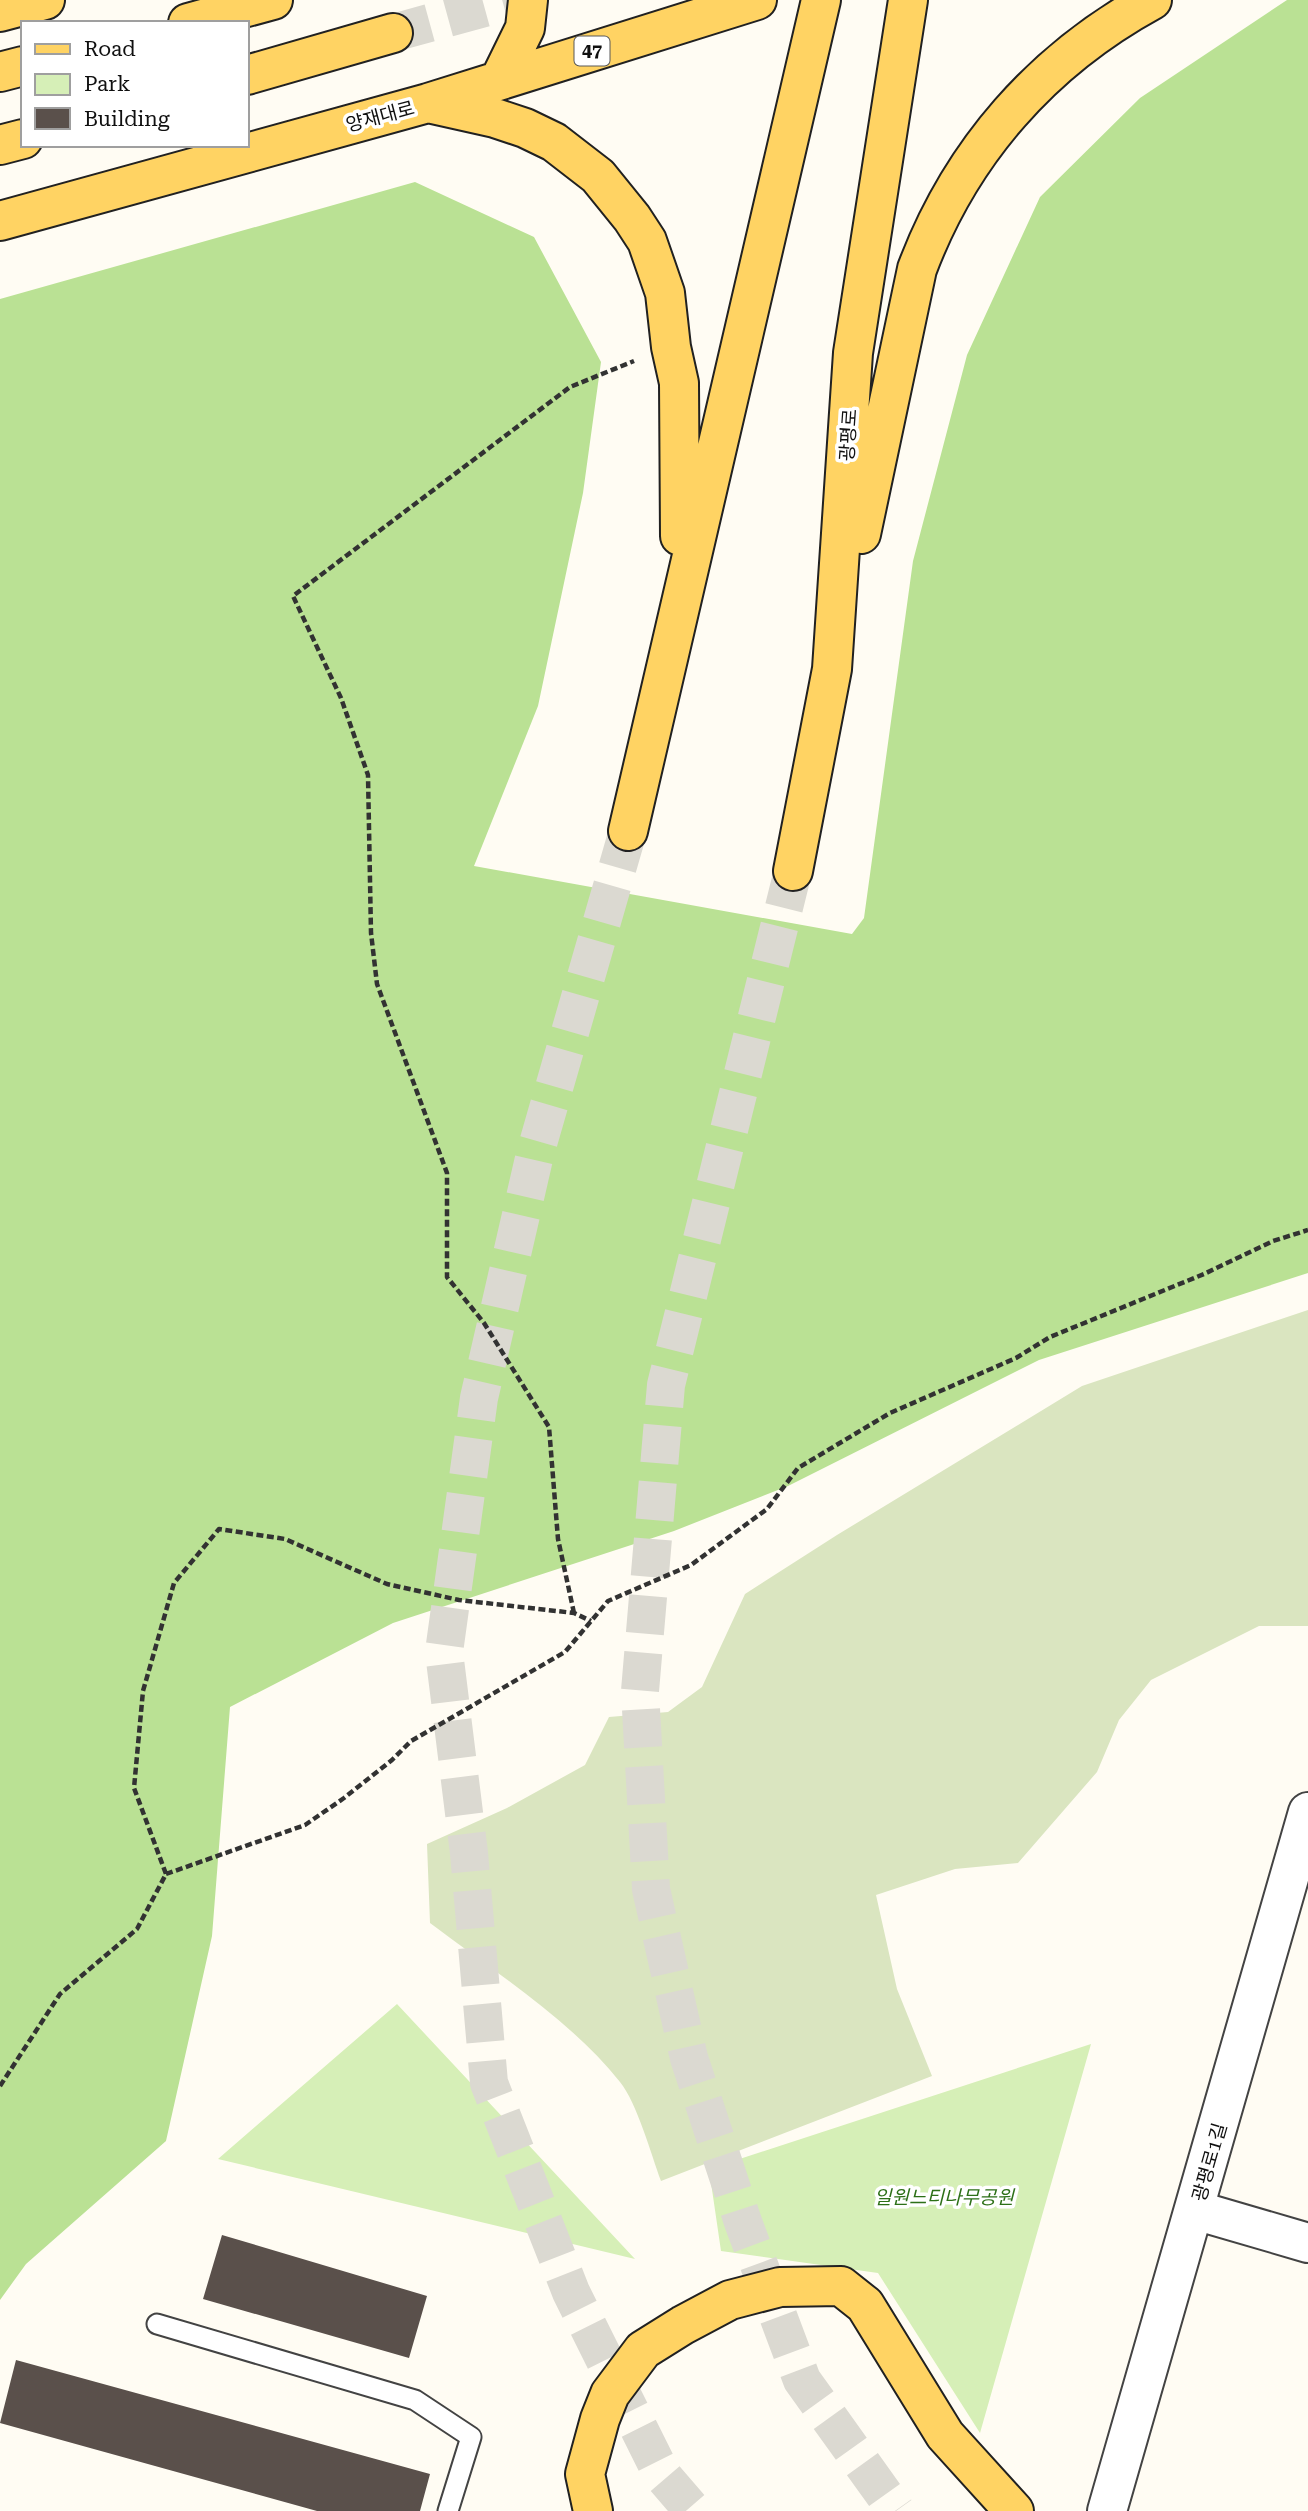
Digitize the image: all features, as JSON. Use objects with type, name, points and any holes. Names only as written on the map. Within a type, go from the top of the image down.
[{"type":"main road","points":[[0,12],[45,0]]},
{"type":"main road","points":[[195,21],[273,0]]},
{"type":"main road","points":[[500,79],[525,29],[528,0]]},
{"type":"main road","name":"양재대로","points":[[0,221],[428,103],[757,0]]},
{"type":"main road","points":[[628,831],[821,0]]},
{"type":"main road","name":"광평로","points":[[793,871],[832,669],[853,353],[908,0]]},
{"type":"main road","points":[[832,669],[917,269],[928,240],[972,160],[1030,89],[1076,48],[1152,0]]},
{"type":"main road","points":[[248,75],[393,33]]},
{"type":"main road","points":[[0,72],[21,67]]},
{"type":"main road","points":[[428,103],[495,118],[554,142],[598,176],[616,196],[647,242],[665,293],[671,347],[679,383],[680,601]]},
{"type":"main road","points":[[0,145],[21,140]]},
{"type":"main road","points":[[593,2511],[585,2474],[600,2419],[610,2394],[643,2350],[730,2300],[780,2287],[841,2286],[865,2305],[945,2435],[1014,2511]]},
{"type":"street","name":"광평로1길","points":[[1107,2511],[1308,1812]]},
{"type":"street","points":[[1195,2210],[1308,2243]]},
{"type":"lane","points":[[157,2325],[415,2400],[471,2437],[448,2511]]},
{"type":"path","points":[[574,1613],[558,1539],[549,1427],[484,1323],[447,1277],[447,1173],[376,984],[371,933],[368,775],[341,698],[293,596],[570,387],[671,347]]},
{"type":"path","points":[[0,2086],[60,1994],[137,1929],[166,1874],[305,1825],[353,1791],[411,1741],[565,1652],[607,1601],[691,1565],[767,1508],[799,1468],[890,1413],[1016,1358],[1050,1337],[1204,1274],[1273,1241],[1308,1230]]},
{"type":"path","points":[[166,1874],[134,1788],[143,1692],[174,1583],[219,1529],[285,1539],[387,1584],[459,1600],[574,1613],[591,1621]]},
{"type":"green space","points":[[1287,0],[1308,0],[1308,1273],[1039,1360],[788,1486],[674,1531],[393,1623],[230,1707],[212,1936],[166,2141],[26,2264],[0,2300],[0,299],[415,182],[534,237],[601,362],[583,493],[538,706],[474,866],[852,934],[864,918],[913,561],[967,355],[1040,197],[1140,98]]},
{"type":"green space","points":[[1308,1310],[1308,1626],[1259,1626],[1151,1680],[1119,1720],[1097,1772],[1018,1863],[955,1869],[876,1895],[897,1989],[932,2076],[661,2181],[626,2091],[600,2059],[530,1997],[430,1923],[427,1844],[507,1808],[585,1765],[609,1717],[668,1712],[702,1687],[745,1594],[1082,1386]]},
{"type":"green space","points":[[397,2004],[635,2259],[218,2159]]},
{"type":"green space","name":"일원느티나무공원","points":[[1091,2044],[980,2433],[878,2273],[721,2251],[709,2169]]},
{"type":"building","points":[[222,2235],[427,2296],[409,2358],[203,2299]]},
{"type":"building","points":[[16,2360],[430,2474],[420,2511],[317,2511],[0,2423]]},
{"type":"tunnel","points":[[393,33],[513,0]]},
{"type":"tunnel","points":[[628,831],[535,1154],[479,1398],[444,1652],[469,1853],[489,2083],[571,2292],[662,2475],[693,2511]]},
{"type":"tunnel","points":[[793,871],[666,1385],[640,1691],[651,1889],[689,2058],[743,2222],[802,2380],[896,2511]]}]
